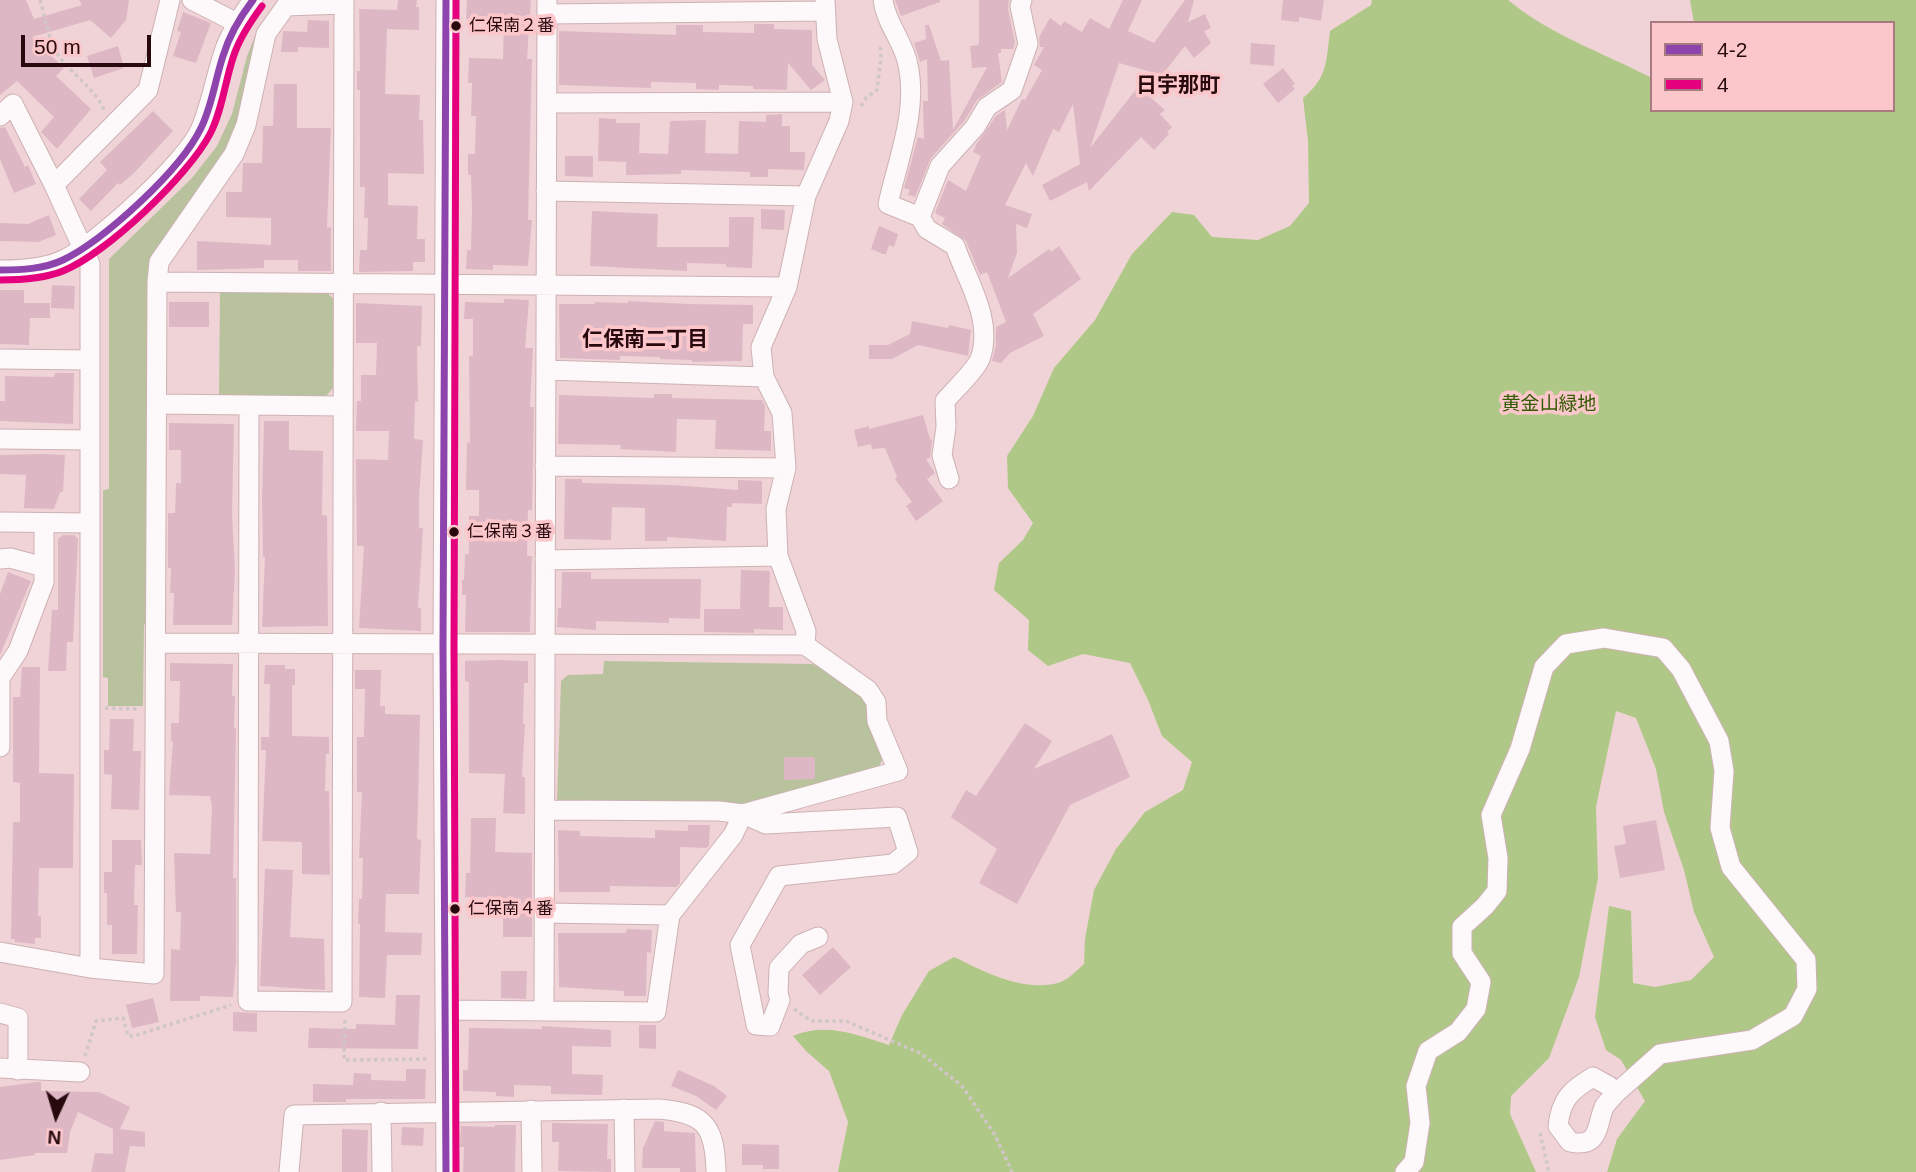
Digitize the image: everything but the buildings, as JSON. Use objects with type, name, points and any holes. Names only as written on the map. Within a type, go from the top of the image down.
[{"type":"street","points":[[54,184],[148,90],[170,0]]},
{"type":"street","points":[[192,0],[236,23]]},
{"type":"street","points":[[0,270],[37,268],[61,261],[84,249],[101,236],[184,155],[200,131],[236,23],[253,0]]},
{"type":"street","points":[[446,0],[443,646],[446,1172]]},
{"type":"street","points":[[920,217],[940,166],[975,127],[987,107],[1012,90],[1028,44],[1020,6],[1022,0]]},
{"type":"street","points":[[0,952],[90,968],[154,974],[159,261],[234,154],[246,125],[266,34],[286,6],[344,2],[342,1002],[247,1001],[249,406]]},
{"type":"street","points":[[544,1011],[547,7],[825,6],[827,39],[841,112],[806,196],[787,287],[761,347],[764,377],[782,413],[786,468],[776,509],[778,556],[806,631],[805,645]]},
{"type":"street","points":[[884,7],[908,63],[912,102],[888,204],[920,217],[927,229],[956,246],[962,268],[975,290],[984,334],[979,361],[945,401],[942,454],[949,479]]},
{"type":"street","points":[[547,103],[841,112]]},
{"type":"street","points":[[0,116],[13,104],[54,184],[90,264],[90,968]]},
{"type":"street","points":[[546,191],[806,196]]},
{"type":"street","points":[[157,282],[787,287]]},
{"type":"street","points":[[0,359],[89,360]]},
{"type":"street","points":[[546,370],[764,377]]},
{"type":"street","points":[[157,404],[343,406]]},
{"type":"street","points":[[0,439],[89,440]]},
{"type":"street","points":[[545,466],[786,468]]},
{"type":"street","points":[[0,522],[89,523]]},
{"type":"street","points":[[0,747],[0,678],[18,651],[44,582],[44,523]]},
{"type":"street","points":[[545,560],[778,556]]},
{"type":"street","points":[[0,559],[10,558],[44,567]]},
{"type":"street","points":[[1405,1172],[1414,1162],[1420,1123],[1416,1086],[1428,1051],[1458,1032],[1476,1009],[1481,982],[1462,953],[1462,927],[1497,891],[1498,858],[1492,816],[1520,749],[1544,667],[1566,644],[1604,638],[1663,648],[1681,669],[1719,741],[1724,771],[1720,828],[1731,867],[1807,960],[1807,989],[1793,1016],[1752,1040],[1660,1054],[1605,1105],[1600,1125],[1592,1140],[1581,1145],[1570,1142],[1563,1136],[1558,1126],[1562,1107],[1570,1092],[1593,1077],[1609,1086],[1615,1094]]},
{"type":"street","points":[[156,643],[443,646],[805,645],[868,690],[876,702],[877,721],[898,771],[743,814],[733,835],[670,915],[656,1012],[446,1010]]},
{"type":"street","points":[[545,810],[719,811],[743,814],[766,824],[897,817],[908,852],[893,864],[779,876],[740,945],[756,1025],[770,1026],[780,1000],[779,968],[801,944],[818,937]]},
{"type":"street","points":[[544,913],[670,915]]},
{"type":"street","points":[[0,1013],[18,1017],[9,1069],[80,1072]]},
{"type":"street","points":[[624,1109],[625,1172]]},
{"type":"street","points":[[289,1172],[294,1115],[624,1109],[685,1111],[704,1123],[715,1145],[716,1172]]},
{"type":"street","points":[[531,1110],[532,1172]]},
{"type":"street","points":[[382,1112],[382,1172]]},
{"type":"path","points":[[40,0],[58,56],[99,99],[113,126]]},
{"type":"path","points":[[841,112],[863,104],[866,98],[877,90],[881,57],[878,27],[884,7]]},
{"type":"path","points":[[104,699],[104,708],[144,709]]},
{"type":"path","points":[[780,1000],[811,1021],[846,1021],[922,1054],[962,1086],[995,1135],[1012,1172]]},
{"type":"path","points":[[80,1072],[96,1021],[123,1018],[128,1036],[134,1036],[247,1001]]},
{"type":"path","points":[[345,1016],[344,1060],[424,1059]]},
{"type":"path","points":[[1549,1172],[1540,1133],[1558,1126]]},
{"type":"green space","name":"黄金山緑地","points":[[1372,0],[1508,0],[1559,33],[1650,77],[1650,112],[1895,112],[1895,21],[1694,21],[1690,0],[1916,0],[1916,1172],[1607,1172],[1617,1139],[1645,1101],[1621,1060],[1606,1050],[1595,1017],[1609,906],[1631,911],[1633,983],[1655,987],[1691,980],[1714,957],[1694,912],[1684,870],[1664,812],[1656,769],[1636,718],[1616,711],[1596,807],[1598,878],[1579,977],[1549,1058],[1511,1096],[1510,1114],[1536,1172],[838,1172],[848,1122],[829,1071],[793,1036],[818,1030],[841,1031],[889,1045],[902,1015],[929,971],[954,957],[1017,983],[1044,985],[1065,980],[1084,964],[1085,939],[1094,890],[1116,849],[1145,812],[1183,790],[1192,762],[1162,736],[1130,663],[1083,654],[1048,666],[1028,650],[1029,620],[994,590],[999,563],[1023,540],[1033,523],[1008,488],[1007,456],[1033,416],[1054,368],[1095,320],[1132,254],[1172,212],[1194,215],[1212,237],[1258,240],[1290,226],[1309,203],[1308,141],[1303,98],[1321,76],[1330,31],[1371,5]]},
{"type":"green space","points":[[266,18],[237,133],[230,149],[148,267],[147,622],[144,625],[143,706],[108,706],[108,678],[103,677],[103,490],[109,489],[109,259],[192,178],[217,146],[232,114],[247,56]]},
{"type":"green space","points":[[326,291],[335,301],[334,387],[326,396],[219,395],[220,292]]},
{"type":"green space","points":[[604,661],[813,664],[866,695],[883,757],[879,767],[738,805],[557,802],[561,681],[568,675],[603,674]]},
{"type":"transit line","name":"4-2","points":[[0,270],[40,267],[56,263],[80,250],[119,221],[177,164],[201,128],[228,41],[253,0]]},
{"type":"transit line","name":"4-2","points":[[446,0],[443,646],[446,1172]]},
{"type":"transit line","name":"4","points":[[456,0],[456,1172]]},
{"type":"transit line","name":"4","points":[[0,280],[48,276],[63,271],[101,248],[145,212],[184,171],[210,134],[235,52],[262,6]]},
{"type":"place","name":"仁保南２番","points":[[456,26]]},
{"type":"place","name":"仁保南３番","points":[[454,532]]},
{"type":"place","name":"仁保南４番","points":[[455,909]]},
{"type":"district","name":"日宇那町","points":[[1178,86]]},
{"type":"district","name":"仁保南二丁目","points":[[645,340]]}]
